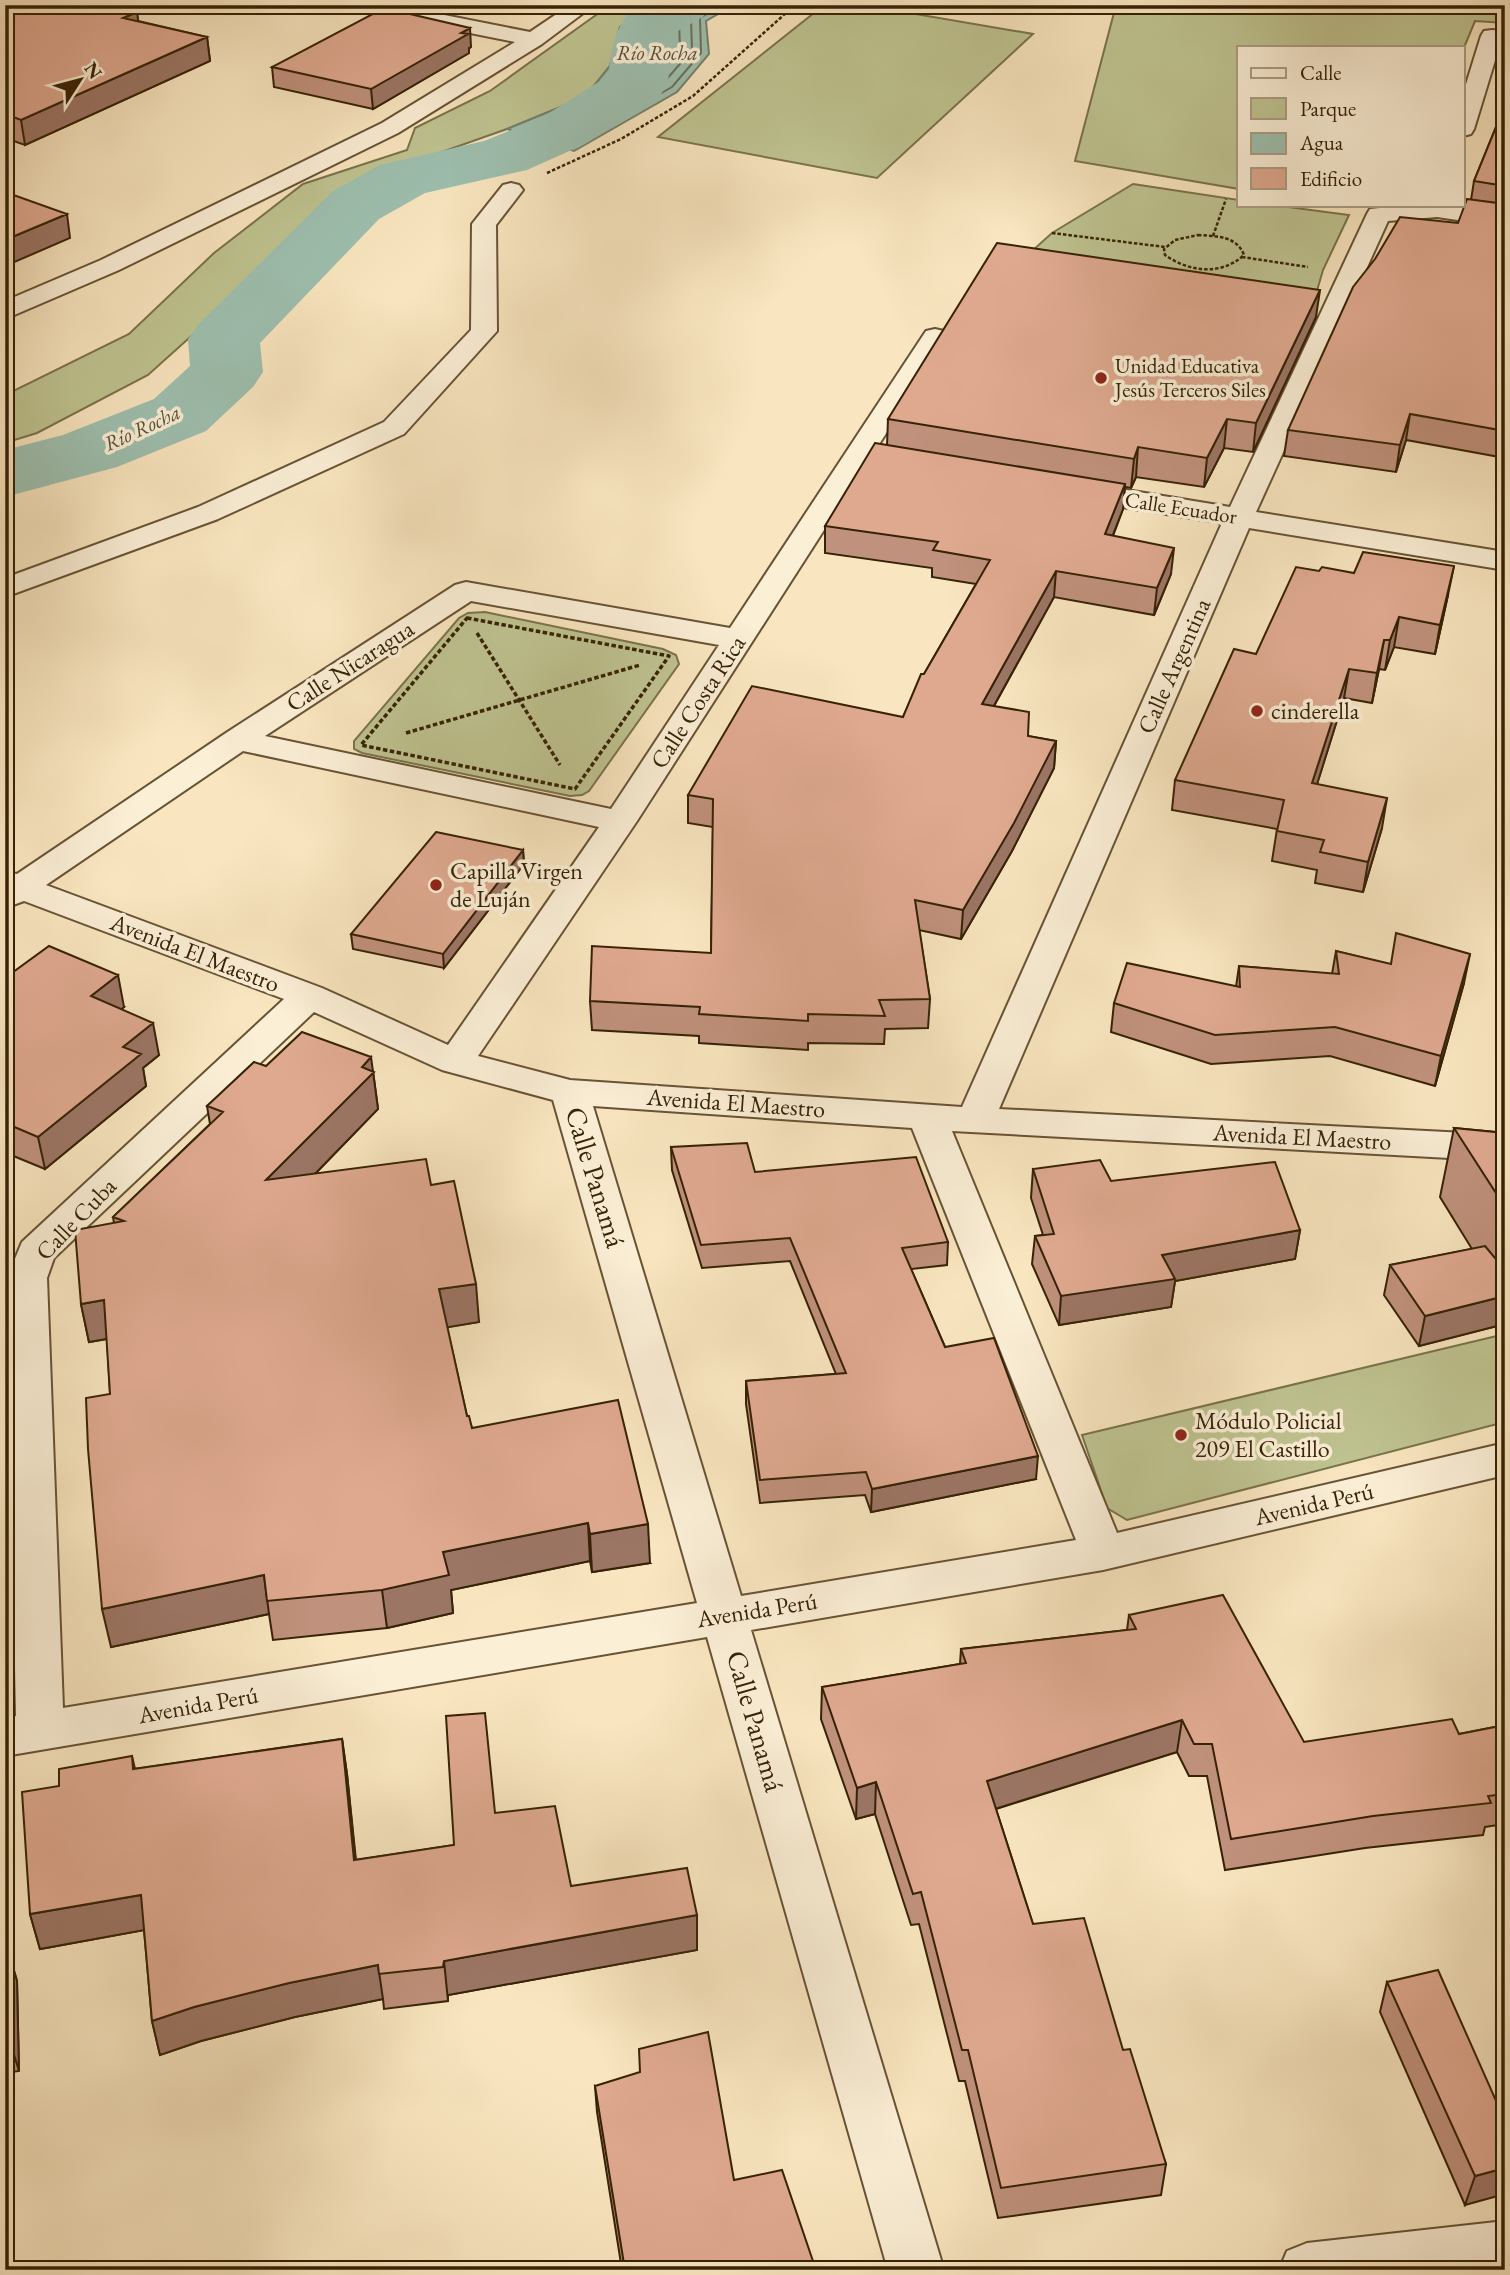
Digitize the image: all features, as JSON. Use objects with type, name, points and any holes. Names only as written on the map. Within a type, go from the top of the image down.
[{"type":"street","points":[[360,5],[534,39]]},
{"type":"street","points":[[5,311],[110,265],[390,128],[584,5]]},
{"type":"street","points":[[1464,126],[1499,37]]},
{"type":"street","points":[[5,588],[208,513],[394,428],[484,331],[484,224],[511,190]]},
{"type":"street","points":[[1438,208],[1505,220]]},
{"type":"street","name":"Calle Argentina","points":[[975,1120],[1240,517],[1379,214],[1438,208]]},
{"type":"street","name":"Calle Costa Rica","points":[[455,1062],[620,821],[740,639],[872,457],[935,337]]},
{"type":"street","name":"Calle Ecuador","points":[[1049,486],[1505,561]]},
{"type":"street","name":"Calle Nicaragua","points":[[11,889],[466,591],[740,639]]},
{"type":"street","points":[[237,740],[620,821]]},
{"type":"street","name":"Avenida El Maestro","points":[[11,889],[309,996],[455,1062],[570,1092],[975,1120],[1503,1139]]},
{"type":"street","name":"Calle Cuba","points":[[23,1735],[27,1278],[36,1252],[309,996]]},
{"type":"street","name":"Calle Panamá","points":[[570,1092],[916,2270]]},
{"type":"street","points":[[926,1115],[1103,1553]]},
{"type":"street","name":"Avenida Perú","points":[[23,1735],[1103,1553],[1505,1459]]},
{"type":"street","points":[[1307,2270],[1505,2246]]},
{"type":"path","points":[[511,190],[621,139],[693,96],[795,5]]},
{"type":"path","points":[[1213,236],[1226,199]]},
{"type":"path","points":[[1052,233],[1165,247],[1185,236],[1213,236],[1236,243],[1242,249],[1242,257]]},
{"type":"path","points":[[1165,247],[1165,255],[1171,260],[1197,268],[1220,268],[1232,265],[1242,257],[1309,267]]},
{"type":"path","points":[[1193,276],[1197,268]]},
{"type":"path","points":[[467,618],[669,656]]},
{"type":"path","points":[[467,618],[561,767]]},
{"type":"path","points":[[361,745],[467,618]]},
{"type":"path","points":[[656,660],[669,656]]},
{"type":"path","points":[[575,789],[669,656]]},
{"type":"path","points":[[401,734],[644,664]]},
{"type":"path","points":[[361,745],[374,742]]},
{"type":"path","points":[[361,745],[575,789]]},
{"type":"path","points":[[568,778],[575,789]]},
{"type":"green space","points":[[610,5],[652,5],[620,27],[610,66],[585,97],[507,129],[348,185],[247,286],[148,375],[37,433],[5,443],[5,395],[129,334],[214,253],[303,184],[407,150],[415,128],[490,91]]},
{"type":"green space","points":[[824,5],[863,5],[1033,34],[877,178],[658,137]]},
{"type":"green space","points":[[1116,5],[1505,5],[1505,23],[1475,21],[1464,48],[1237,46],[1237,189],[1075,161]]},
{"type":"green space","points":[[1133,184],[1237,200],[1237,206],[1281,206],[1349,215],[1323,270],[1309,318],[1012,269],[1052,233]]},
{"type":"green space","points":[[485,612],[663,649],[676,655],[679,664],[589,791],[582,795],[570,796],[362,753],[354,749],[354,741],[459,618],[468,613]]},
{"type":"green space","points":[[1505,1334],[1505,1422],[1127,1520],[1107,1508],[1082,1435]]},
{"type":"water","name":"Río Rocha","points":[[657,5],[734,5],[706,21],[709,54],[677,92],[574,151],[507,129],[585,97],[610,66],[620,27]]},
{"type":"building","points":[[5,5],[109,5],[137,12],[123,18],[207,37],[21,120],[5,114]]},
{"type":"building","points":[[384,8],[470,28],[461,33],[468,34],[371,89],[272,67]]},
{"type":"building","points":[[1505,105],[1505,186],[1474,181]]},
{"type":"building","points":[[5,192],[67,214],[5,240]]},
{"type":"building","points":[[1467,199],[1505,204],[1505,431],[1410,414],[1400,445],[1288,430],[1353,287],[1375,259],[1400,217],[1458,223]]},
{"type":"building","name":"Unidad Educativa Jesús Terceros Siles","points":[[997,243],[1320,290],[1256,423],[1227,419],[1207,458],[1138,447],[1134,459],[888,419]]},
{"type":"building","points":[[875,443],[1125,484],[1105,534],[1174,548],[1157,588],[1056,571],[982,704],[1029,712],[1028,736],[1056,741],[1014,823],[963,910],[915,900],[930,999],[879,1000],[885,1016],[808,1014],[808,1021],[699,1014],[700,1007],[590,1001],[592,946],[711,953],[713,799],[688,795],[752,686],[903,717],[921,674],[924,674],[990,560],[933,550],[938,542],[825,526]]},
{"type":"building","points":[[1363,552],[1454,566],[1440,625],[1399,617],[1390,640],[1384,640],[1377,673],[1349,669],[1312,783],[1387,798],[1368,862],[1320,852],[1324,840],[1277,831],[1284,800],[1175,780],[1234,649],[1256,654],[1296,567],[1319,571],[1322,567],[1354,573]]},
{"type":"building","points":[[436,832],[523,850],[443,954],[351,934]]},
{"type":"building","points":[[1396,933],[1470,954],[1441,1056],[1335,1027],[1215,1035],[1114,1003],[1127,963],[1240,987],[1239,966],[1339,974],[1336,951],[1391,964]]},
{"type":"building","points":[[49,946],[118,975],[91,996],[153,1023],[123,1047],[141,1054],[38,1137],[5,1123],[5,978]]},
{"type":"building","points":[[302,1032],[371,1057],[362,1067],[374,1072],[266,1180],[426,1159],[431,1185],[454,1181],[476,1284],[439,1289],[472,1428],[618,1400],[648,1524],[590,1534],[588,1523],[443,1552],[449,1575],[382,1590],[267,1601],[264,1575],[102,1609],[86,1398],[110,1394],[104,1300],[81,1304],[75,1230],[124,1221],[113,1217],[223,1112],[207,1106],[254,1062],[266,1066]]},
{"type":"building","points":[[1454,1128],[1505,1133],[1505,1207]]},
{"type":"building","points":[[747,1143],[755,1172],[916,1157],[948,1242],[902,1248],[945,1347],[994,1338],[1038,1456],[872,1489],[866,1472],[760,1480],[746,1381],[846,1373],[790,1238],[701,1245],[671,1147]]},
{"type":"building","points":[[1100,1160],[1111,1181],[1275,1162],[1300,1230],[1162,1255],[1175,1279],[1061,1296],[1035,1236],[1054,1234],[1033,1169]]},
{"type":"building","points":[[1485,1246],[1505,1270],[1505,1296],[1425,1316],[1390,1265]]},
{"type":"building","points":[[1223,1595],[1304,1742],[1452,1719],[1459,1734],[1505,1725],[1505,1794],[1488,1796],[1491,1803],[1373,1816],[1231,1839],[1212,1744],[1194,1744],[1182,1720],[987,1781],[1033,1924],[1084,1918],[1123,2050],[1130,2049],[1166,2164],[1001,2188],[968,2050],[962,2050],[921,1892],[913,1894],[876,1782],[857,1788],[822,1687],[966,1663],[961,1649],[1136,1629],[1129,1615]]},
{"type":"building","points":[[485,1713],[495,1813],[555,1806],[571,1886],[687,1868],[697,1915],[444,1961],[443,1967],[379,1974],[378,1965],[289,1983],[194,2007],[152,2021],[141,1895],[30,1914],[22,1792],[59,1786],[59,1769],[132,1756],[133,1769],[342,1739],[354,1860],[454,1845],[446,1716]]},
{"type":"building","points":[[1438,1970],[1505,2121],[1505,2168],[1475,2176],[1387,1982]]},
{"type":"building","points":[[708,2032],[734,2180],[782,2170],[816,2270],[625,2270],[595,2086],[640,2072],[639,2049]]},
{"type":"building","points":[[1505,2267],[1505,2270],[1478,2270]]},
{"type":"waterway","name":"Río Rocha","points":[[5,474],[90,451],[180,415],[227,372],[224,339],[356,205],[403,179],[504,156],[563,131],[638,84],[641,49],[653,21],[683,5]]},
{"type":"place","name":"Unidad Educativa Jesús Terceros Siles","points":[[1101,378]]},
{"type":"place","name":"cinderella","points":[[1257,711]]},
{"type":"place","name":"Capilla Virgen de Luján","points":[[436,885]]},
{"type":"place","name":"Módulo Policial 209 El Castillo","points":[[1181,1435]]}]
